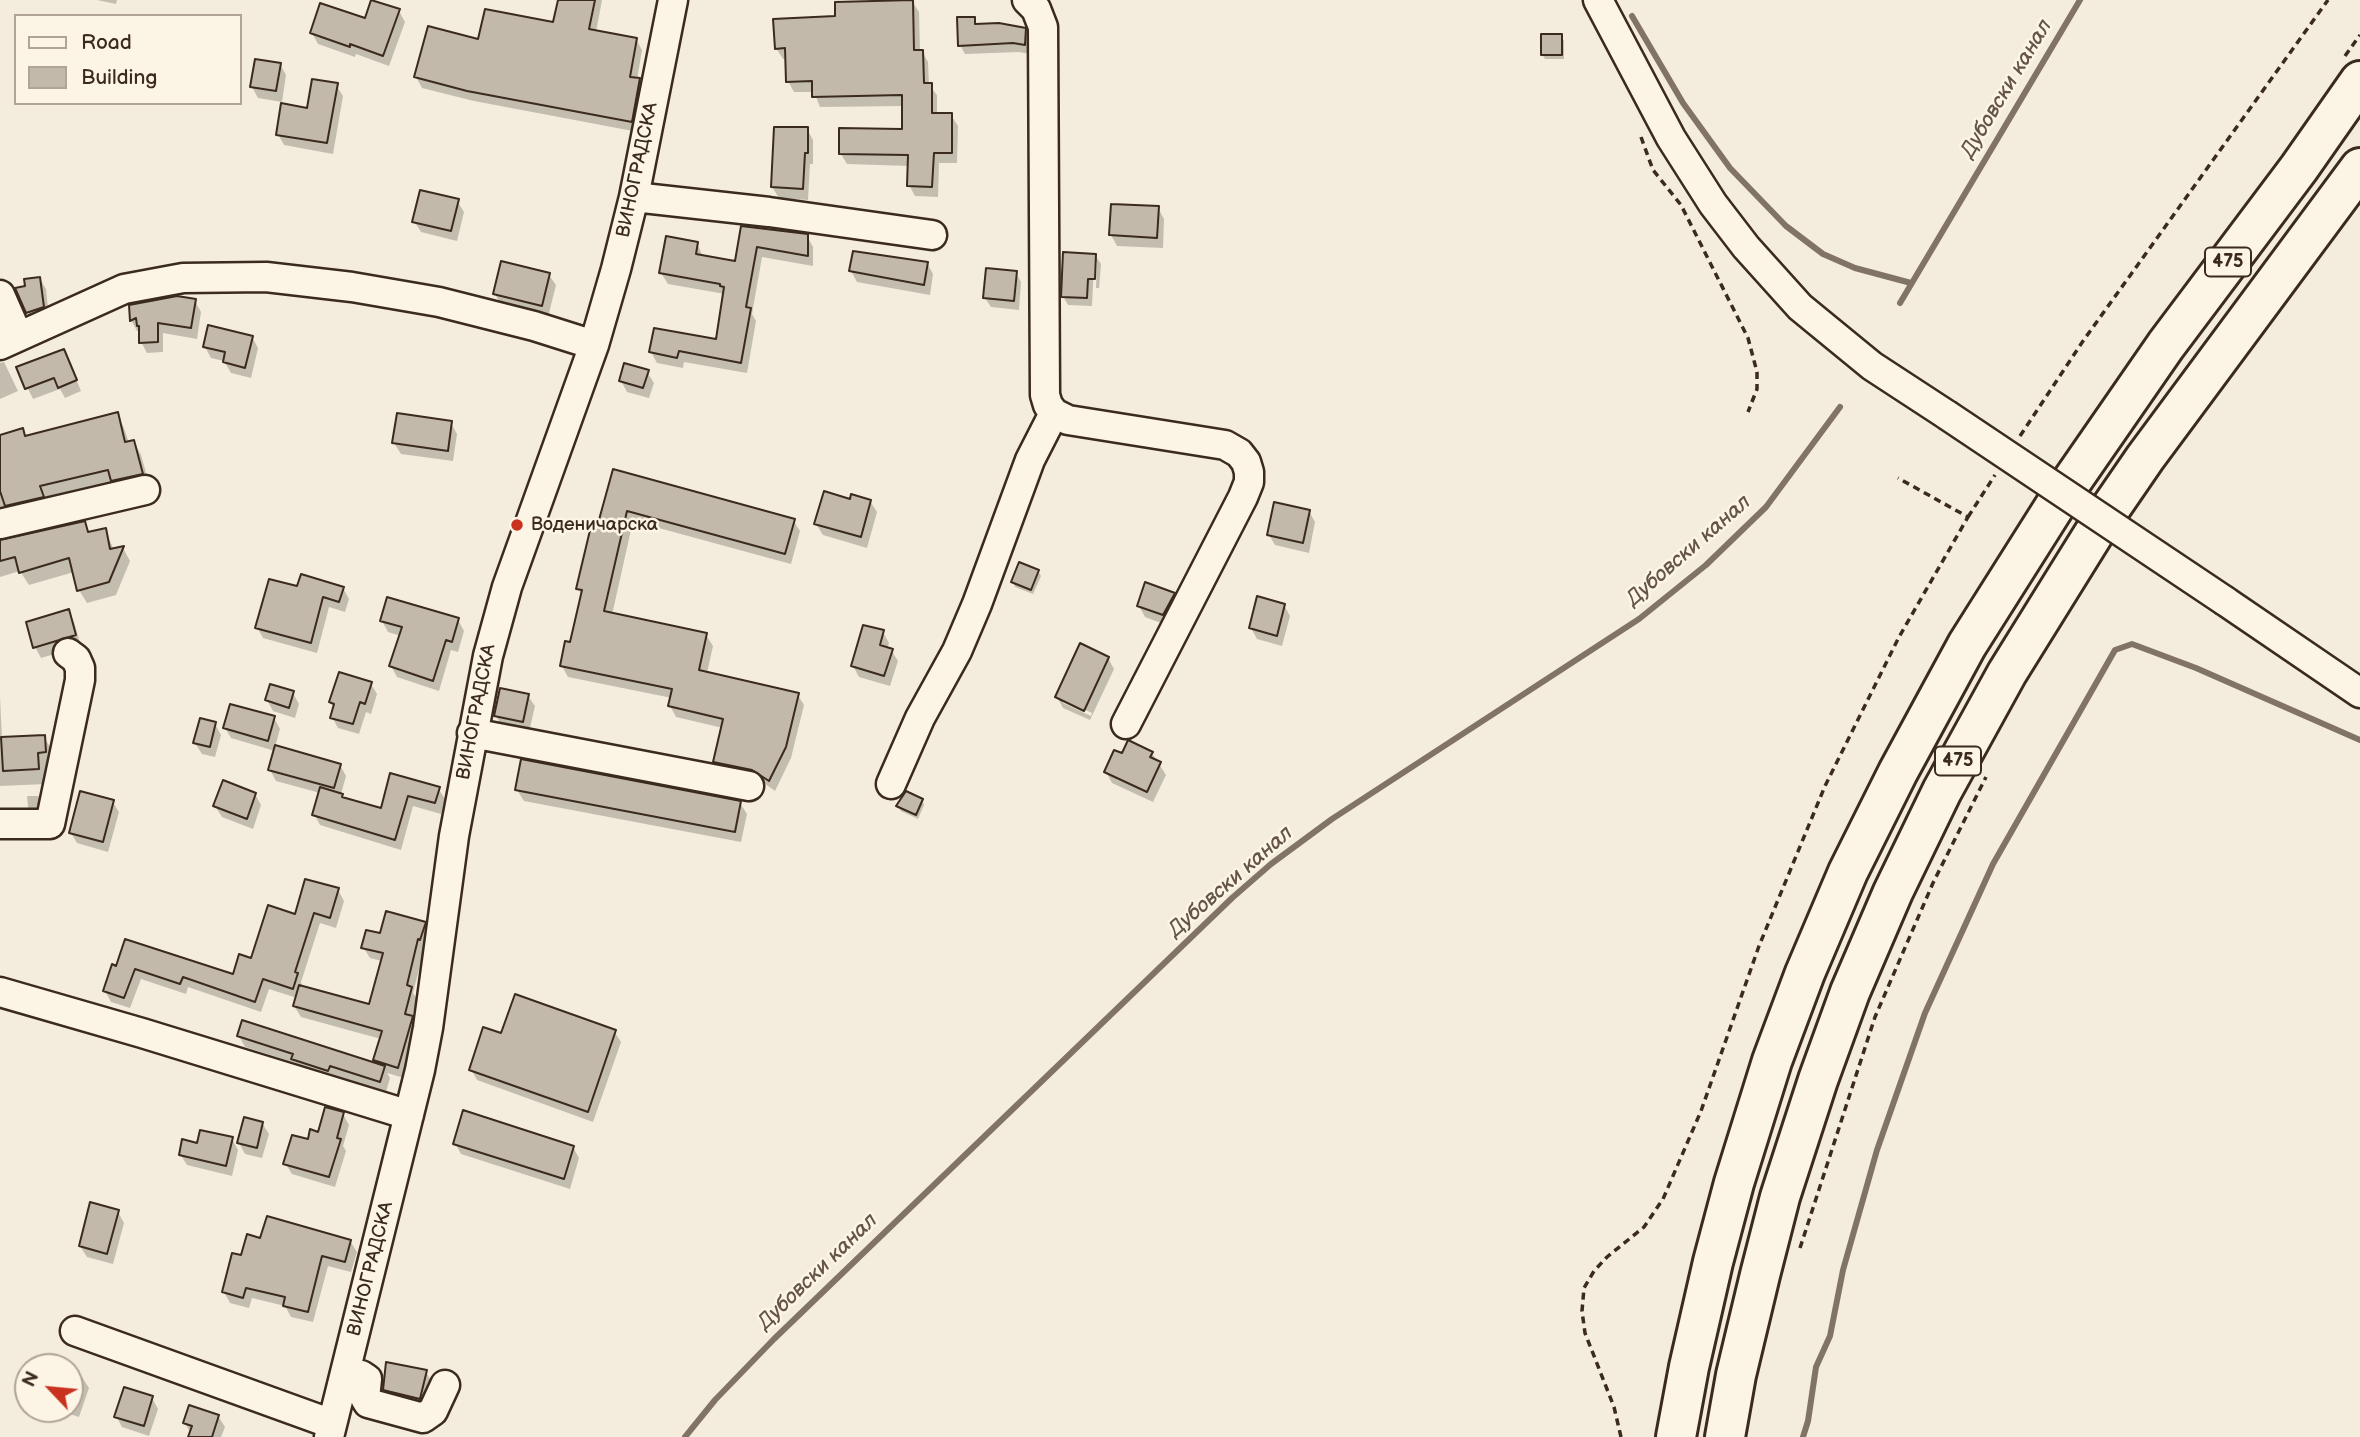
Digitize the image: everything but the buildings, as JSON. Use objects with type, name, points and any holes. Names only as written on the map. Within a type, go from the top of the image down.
[{"type":"highway","name":"475","points":[[1676,1437],[1713,1262],[1734,1182],[1772,1061],[1805,973],[1848,872],[1898,772],[1967,645],[2065,490],[2166,345],[2299,168],[2360,81]]},
{"type":"highway","name":"475","points":[[1725,1437],[1736,1375],[1780,1197],[1818,1080],[1850,992],[1893,892],[1942,791],[2007,673],[2099,525],[2175,417],[2360,167]]},
{"type":"street","name":"ВИНОГРАДСКА","points":[[330,1431],[428,1028],[454,836],[488,656],[507,587],[594,345],[634,197],[673,0]]},
{"type":"street","points":[[1029,0],[1042,19],[1043,27],[1045,395],[1048,405],[1054,413],[1068,420],[1225,445],[1239,453],[1246,461],[1249,472],[1249,482],[1243,497],[1126,724]]},
{"type":"street","points":[[1598,0],[1671,138],[1713,204],[1746,247],[1800,307],[1872,366],[2360,693]]},
{"type":"street","points":[[634,197],[769,212],[932,235]]},
{"type":"street","points":[[0,295],[9,341],[106,296],[144,284],[183,278],[266,277],[352,287],[439,302],[534,326],[594,345]]},
{"type":"street","points":[[891,783],[920,718],[957,651],[1030,460],[1054,413]]},
{"type":"street","points":[[0,524],[145,490]]},
{"type":"street","points":[[0,824],[50,824],[80,680],[80,668],[76,659],[68,653]]},
{"type":"street","points":[[472,733],[750,786]]},
{"type":"street","points":[[0,992],[142,1032],[409,1115]]},
{"type":"street","points":[[75,1331],[330,1431]]},
{"type":"street","points":[[345,1373],[367,1379],[365,1398],[368,1403],[423,1418],[433,1411],[445,1385]]},
{"type":"path","points":[[2014,444],[2083,341],[2328,0]]},
{"type":"path","points":[[1639,128],[1653,170],[1681,205],[1748,338],[1757,372],[1757,389],[1748,412]]},
{"type":"path","points":[[1621,1437],[1614,1407],[1585,1333],[1582,1311],[1584,1288],[1607,1257],[1644,1227],[1663,1199],[1700,1111],[1759,946],[1825,786],[1899,637],[2001,465]]},
{"type":"path","points":[[1898,478],[1968,517]]},
{"type":"path","points":[[1799,1251],[1875,1017],[1933,883],[1988,773]]},
{"type":"waterway","name":"Дубовски канал","points":[[1900,303],[2080,0]]},
{"type":"waterway","points":[[1632,16],[1683,103],[1730,168],[1786,226],[1823,254],[1855,268],[1911,283]]},
{"type":"waterway","name":"Дубовски канал","points":[[685,1437],[715,1400],[774,1339],[1232,898],[1271,864],[1332,819],[1639,619],[1706,565],[1766,507],[1840,407]]},
{"type":"waterway","points":[[1803,1437],[1816,1367],[1830,1336],[1843,1270],[1877,1150],[1925,1013],[1993,864],[2115,650],[2132,644],[2196,668],[2360,740]]},
{"type":"place","name":"Воденичарска","points":[[517,525]]}]
